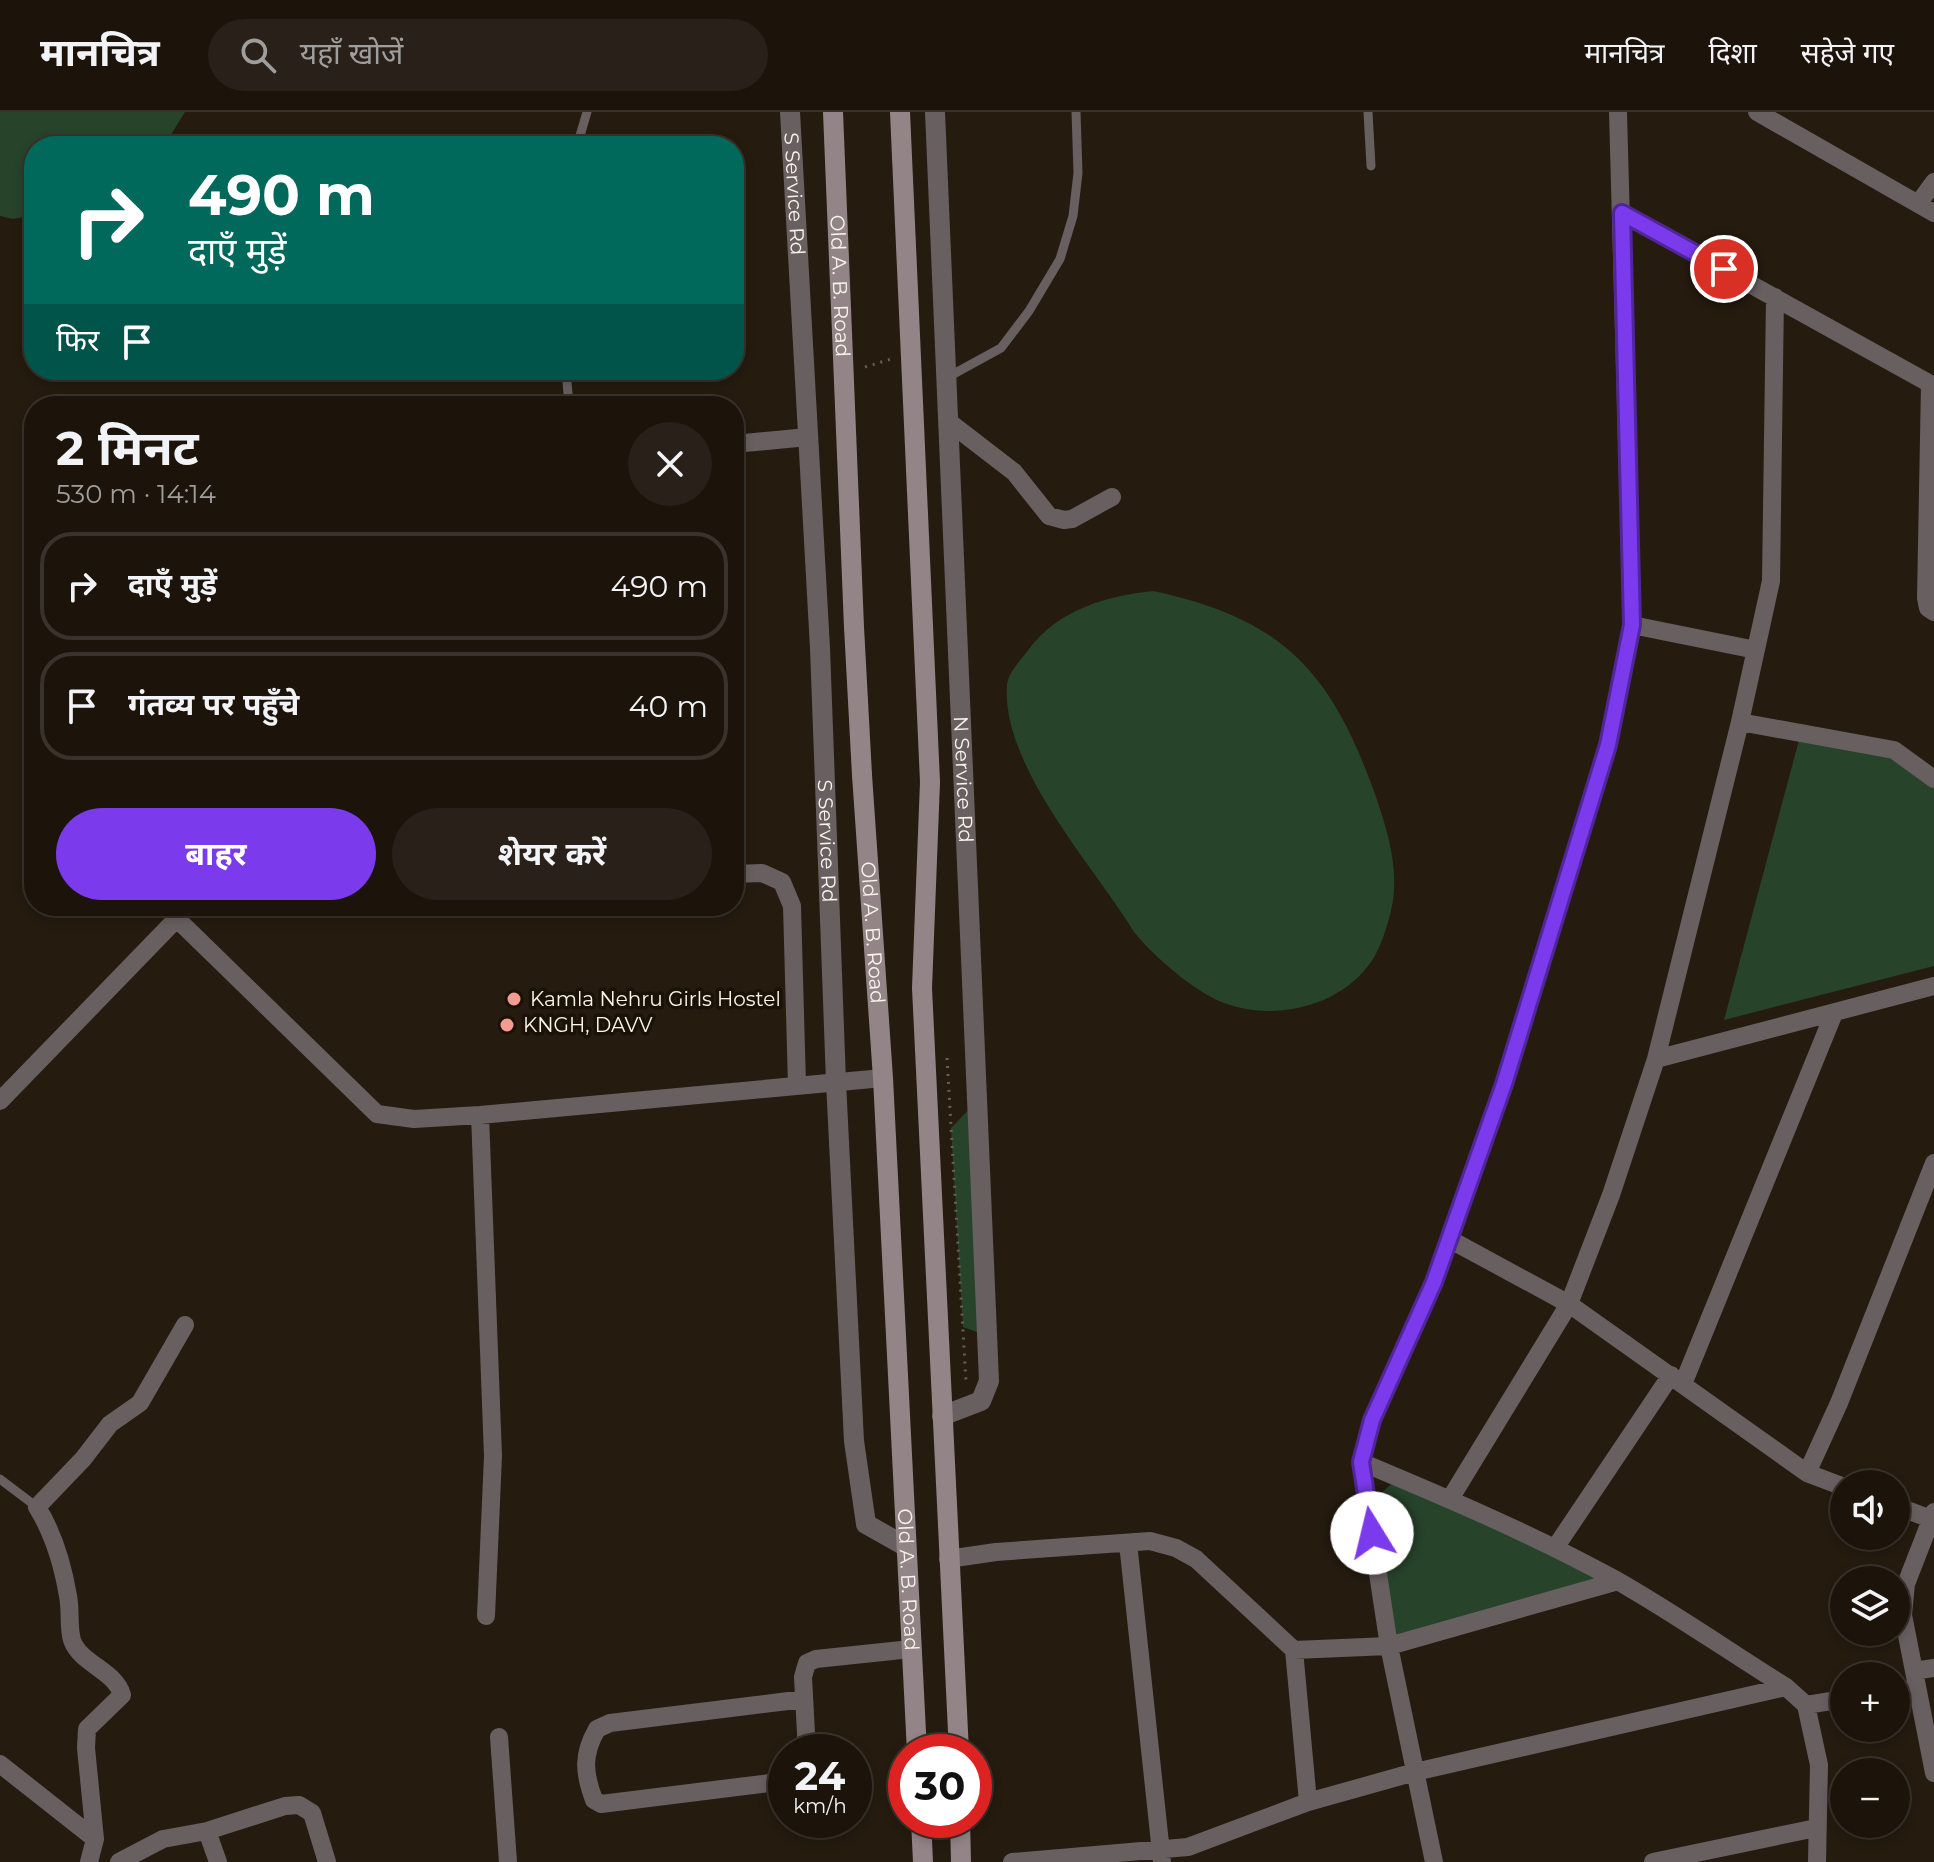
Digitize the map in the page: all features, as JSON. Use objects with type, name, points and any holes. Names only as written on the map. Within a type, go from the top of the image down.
[{"type":"main road","name":"Old A. B. Road","points":[[833,112],[854,627],[883,1078],[916,1734]]},
{"type":"main road","points":[[900,112],[930,782],[922,988],[958,1734]]},
{"type":"main road","points":[[922,1838],[923,1862]]},
{"type":"main road","points":[[960,1838],[961,1862]]},
{"type":"street","name":"S Service Rd","points":[[790,112],[820,648],[836,1082],[854,1441],[866,1524],[905,1546]]},
{"type":"street","name":"N Service Rd","points":[[935,112],[989,1381],[981,1401],[942,1416]]},
{"type":"street","points":[[1434,1862],[1389,1646],[1361,1462],[1372,1420],[1434,1282],[1504,1084],[1608,745],[1632,625],[1618,112]]},
{"type":"street","points":[[1757,112],[1926,208],[1934,182]]},
{"type":"street","points":[[1622,213],[1932,385],[1926,598],[1928,608],[1934,612]]},
{"type":"street","points":[[1450,1499],[1569,1304],[1611,1195],[1656,1059],[1740,722],[1771,581],[1775,297]]},
{"type":"street","points":[[949,422],[1014,472],[1049,516],[1072,519],[1112,497]]},
{"type":"street","points":[[744,443],[808,437]]},
{"type":"street","points":[[1632,625],[1756,650]]},
{"type":"street","points":[[1740,722],[1894,750],[1934,779]]},
{"type":"street","points":[[744,874],[762,873],[782,882],[792,906],[797,1085]]},
{"type":"street","points":[[0,1101],[179,916]]},
{"type":"street","points":[[187,916],[377,1114],[414,1119],[480,1115],[883,1078]]},
{"type":"street","points":[[1656,1059],[1934,986]]},
{"type":"street","points":[[1555,1548],[1677,1380],[1834,1013]]},
{"type":"street","points":[[480,1115],[493,1456],[486,1616]]},
{"type":"street","points":[[1807,1473],[1839,1403],[1934,1163]]},
{"type":"street","points":[[1449,1239],[1569,1304],[1807,1473],[1830,1482]]},
{"type":"street","points":[[89,1862],[95,1839],[87,1729],[122,1695],[119,1685],[77,1650],[72,1640],[64,1574],[47,1523],[37,1507],[83,1459],[110,1424],[140,1403],[185,1325]]},
{"type":"street","points":[[1361,1462],[1450,1499],[1618,1581],[1786,1687],[1806,1705],[1819,1765],[1817,1862]]},
{"type":"street","points":[[1910,1510],[1932,1515],[1906,1584],[1903,1615],[1934,1773]]},
{"type":"street","points":[[948,1559],[996,1552],[1150,1541],[1176,1548],[1196,1559],[1294,1650],[1308,1802]]},
{"type":"street","points":[[1128,1543],[1162,1856]]},
{"type":"street","points":[[1294,1650],[1389,1646],[1618,1581]]},
{"type":"street","points":[[806,1734],[803,1677],[807,1663],[816,1659],[911,1649]]},
{"type":"street","points":[[1910,1683],[1934,1668]]},
{"type":"street","points":[[1012,1862],[1190,1854],[1308,1802],[1415,1772],[1786,1687]]},
{"type":"street","points":[[768,1783],[601,1804],[594,1800],[586,1778],[585,1759],[597,1729],[610,1723],[804,1699]]},
{"type":"street","points":[[1806,1705],[1830,1701]]},
{"type":"street","points":[[499,1737],[508,1862]]},
{"type":"street","points":[[0,1764],[95,1839]]},
{"type":"street","points":[[119,1862],[163,1839],[207,1831],[285,1806],[299,1805],[312,1813],[327,1862]]},
{"type":"street","points":[[1653,1862],[1816,1828]]},
{"type":"street","points":[[207,1831],[218,1862]]},
{"type":"lane","points":[[580,136],[587,112]]},
{"type":"lane","points":[[947,377],[1001,348],[1029,311],[1060,259],[1073,216],[1078,173],[1076,112]]},
{"type":"lane","points":[[1368,112],[1371,166]]},
{"type":"lane","points":[[0,1479],[37,1507]]},
{"type":"path","points":[[865,367],[891,359]]},
{"type":"green space","points":[[0,112],[185,112],[170,136],[24,136],[24,217],[13,219],[0,216]]},
{"type":"green space","points":[[1153,591],[1199,603],[1237,618],[1270,636],[1298,658],[1341,716],[1359,754],[1390,843],[1394,874],[1392,906],[1383,939],[1372,961],[1355,980],[1321,1001],[1282,1010],[1243,1008],[1213,998],[1176,973],[1134,932],[1053,814],[1019,748],[1009,716],[1007,685],[1029,649],[1041,635],[1069,614],[1101,601]]},
{"type":"green space","points":[[1799,740],[1889,752],[1934,786],[1934,966],[1724,1020]]},
{"type":"green space","points":[[979,1099],[988,1336],[963,1327],[951,1128]]},
{"type":"green space","points":[[1398,1478],[1618,1581],[1389,1646],[1368,1505]]},
{"type":"place","name":"Kamla Nehru Girls Hostel","points":[[514,999]]},
{"type":"place","name":"KNGH, DAVV","points":[[507,1025]]},
{"type":"route","points":[[1372,1533],[1361,1462],[1372,1420],[1434,1282],[1504,1084],[1608,745],[1632,625],[1622,213],[1724,269]]}]
